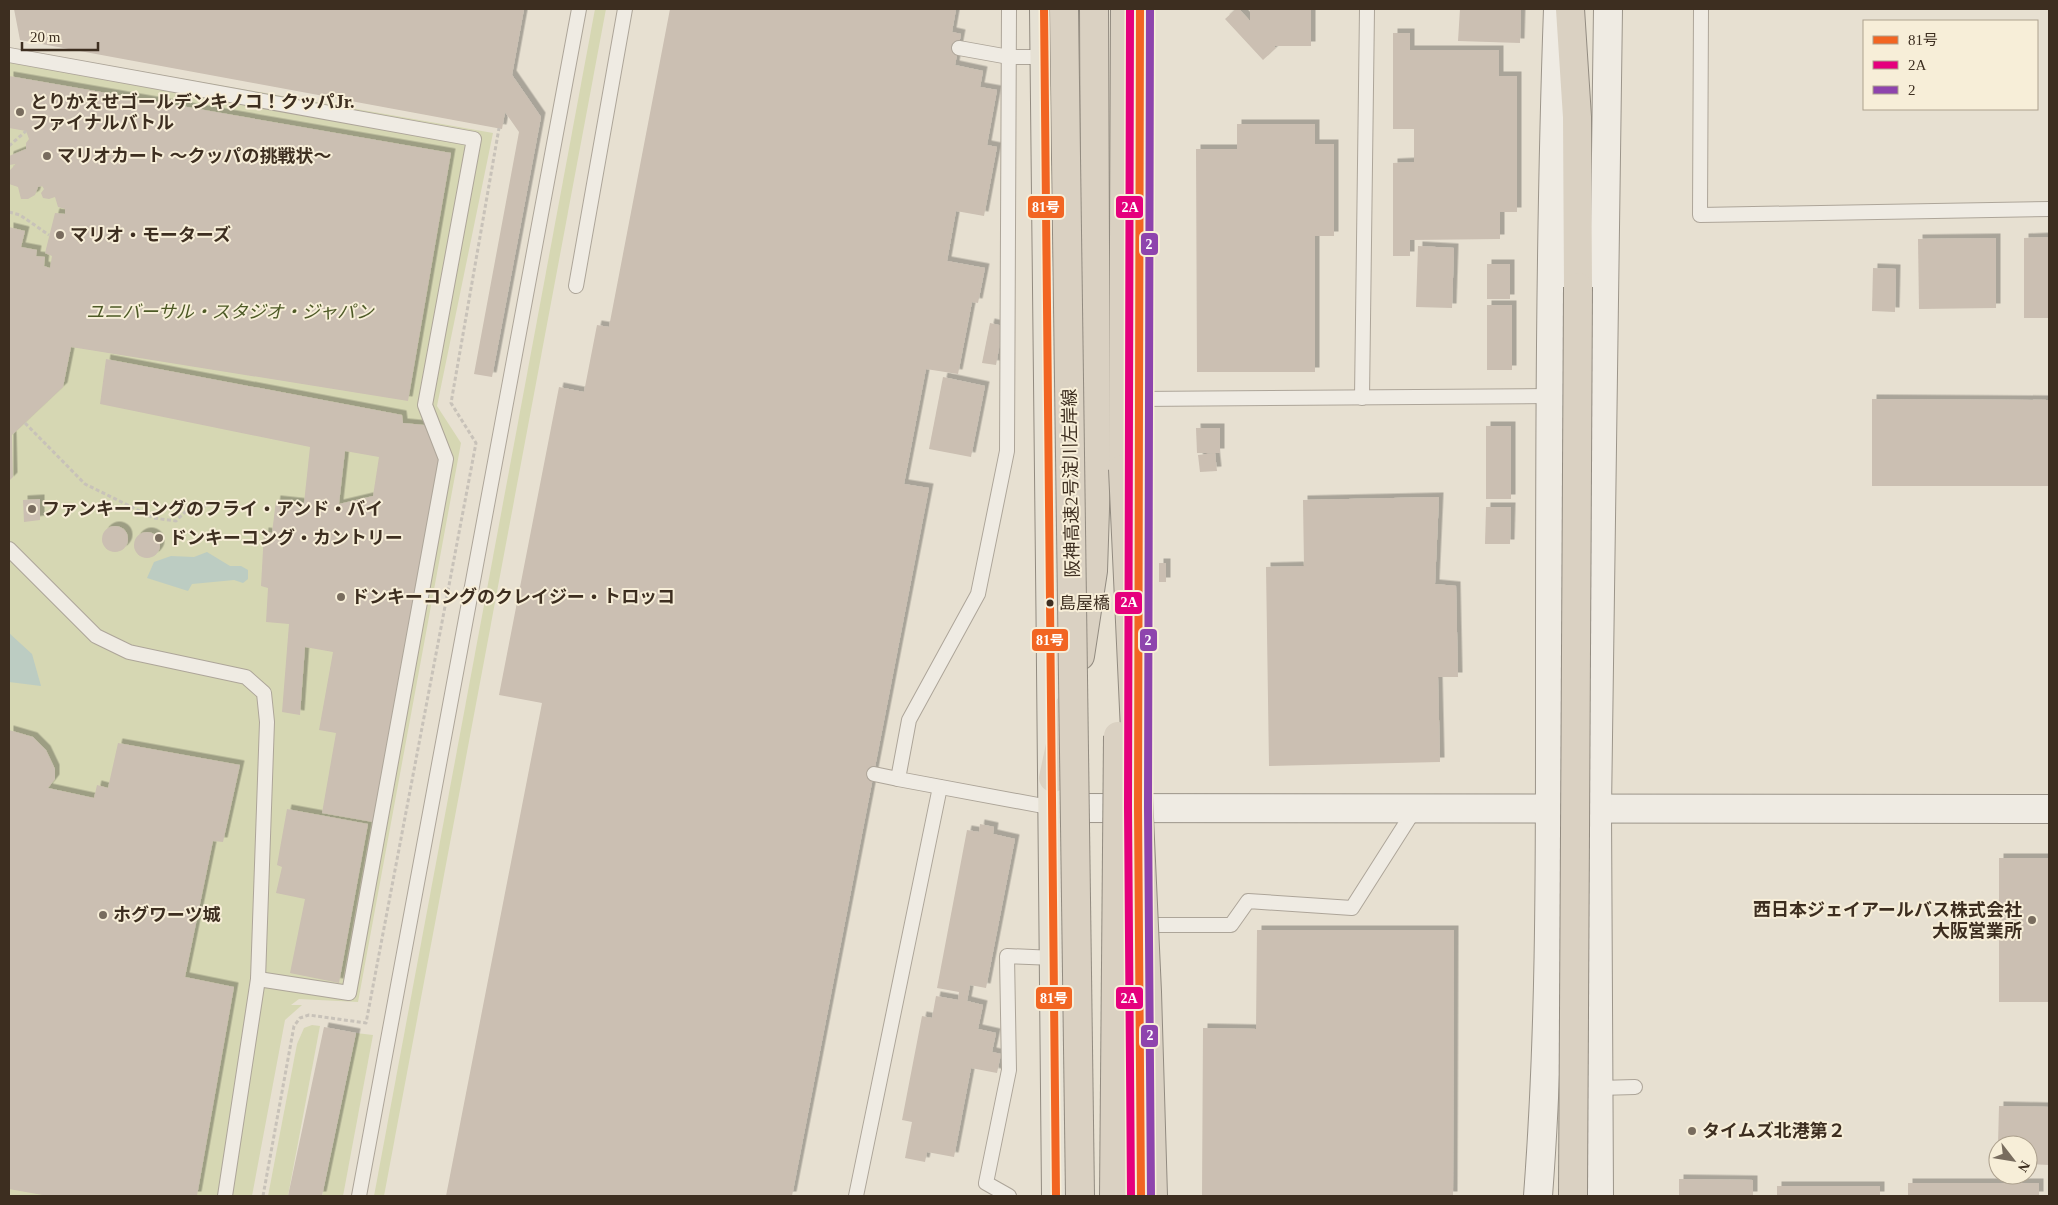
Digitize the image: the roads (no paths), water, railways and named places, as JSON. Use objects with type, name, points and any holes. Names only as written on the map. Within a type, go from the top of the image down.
[{"type":"highway","name":"阪神高速2号淀川左岸線","points":[[1064,9],[1080,1196]]},
{"type":"highway","points":[[1052,778],[1082,650],[1093,571],[1096,478],[1094,9]]},
{"type":"highway","points":[[1114,1196],[1115,941],[1123,469],[1125,9]]},
{"type":"highway","points":[[1570,9],[1577,117],[1578,287],[1573,1196]]},
{"type":"highway","points":[[1123,469],[1147,992],[1153,1196]]},
{"type":"main road","points":[[1044,9],[1052,778],[1054,808],[1056,1196]]},
{"type":"main road","points":[[1140,9],[1138,808],[1141,1196]]},
{"type":"street","points":[[1538,1196],[1545,1102],[1550,810],[1550,396],[1554,118],[1558,9]]},
{"type":"street","points":[[1599,1196],[1597,810],[1608,9]]},
{"type":"street","points":[[1054,808],[1550,810],[2049,809]]},
{"type":"lane","points":[[359,1196],[579,9]]},
{"type":"lane","points":[[576,286],[625,9]]},
{"type":"lane","points":[[898,779],[909,720],[978,594],[1007,451],[1009,9]]},
{"type":"lane","points":[[1362,398],[1366,9]]},
{"type":"lane","points":[[1701,9],[1700,215],[2049,209]]},
{"type":"lane","points":[[959,48],[1009,57],[1045,57]]},
{"type":"lane","points":[[9,55],[474,139],[425,404],[446,459],[349,993],[258,979]]},
{"type":"lane","points":[[1138,399],[1550,396]]},
{"type":"lane","points":[[9,549],[96,636],[129,652],[246,677],[264,693],[267,722],[258,979],[225,1196]]},
{"type":"lane","points":[[874,774],[1054,808]]},
{"type":"lane","points":[[856,1196],[940,786]]},
{"type":"lane","points":[[1139,925],[1231,925],[1248,901],[1352,908],[1415,809]]},
{"type":"lane","points":[[1009,1196],[986,1183],[1009,1070],[1007,956],[1055,958]]},
{"type":"lane","points":[[1599,1088],[1635,1087]]},
{"type":"place","name":"とりかえせゴールデンキノコ！クッパJr. ファイナルバトル","points":[[20,112]]},
{"type":"place","name":"マリオカート ～クッパの挑戦状～","points":[[47,156]]},
{"type":"place","name":"マリオ・モーターズ","points":[[60,235]]},
{"type":"place","name":"ファンキーコングのフライ・アンド・バイ","points":[[32,509]]},
{"type":"place","name":"ドンキーコング・カントリー","points":[[159,538]]},
{"type":"place","name":"ドンキーコングのクレイジー・トロッコ","points":[[341,597]]},
{"type":"place","name":"島屋橋","points":[[1050,603]]},
{"type":"place","name":"ホグワーツ城","points":[[103,915]]},
{"type":"place","name":"西日本ジェイアールバス株式会社 大阪営業所","points":[[2032,920]]},
{"type":"place","name":"タイムズ北港第２","points":[[1692,1131]]},
{"type":"park label","name":"ユニバーサル・スタジオ・ジャパン","points":[[230,312]]}]
